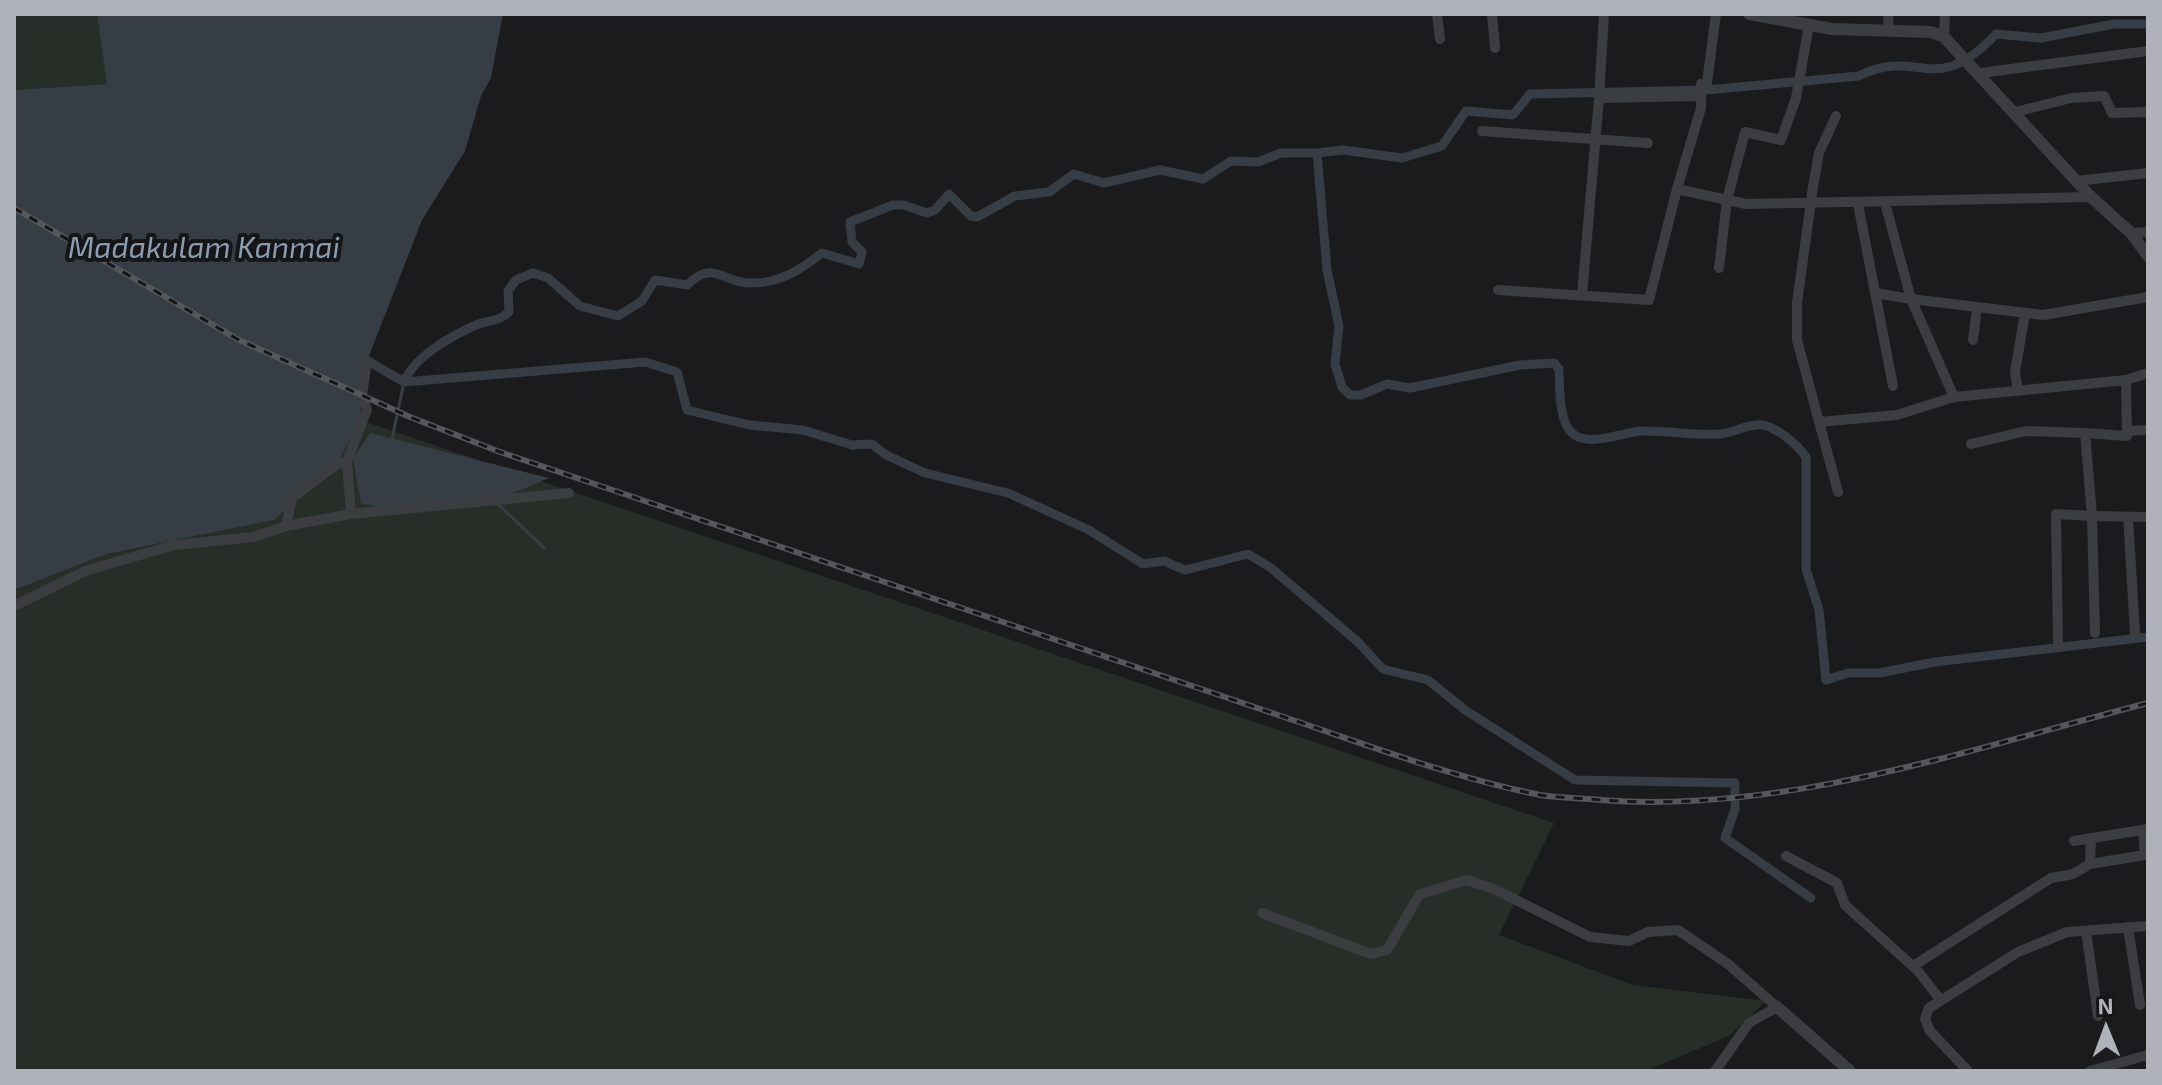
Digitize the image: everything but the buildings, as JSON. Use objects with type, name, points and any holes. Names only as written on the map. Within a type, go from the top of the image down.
[{"type":"street","points":[[1437,14],[1440,39]]},
{"type":"street","points":[[1492,14],[1495,48]]},
{"type":"street","points":[[1582,295],[1604,14]]},
{"type":"street","points":[[1498,290],[1649,300],[1701,108],[1701,90],[1707,83],[1716,14]]},
{"type":"street","points":[[1749,14],[1809,25],[1931,32],[1944,37],[2091,197],[2131,233],[2148,256]]},
{"type":"street","points":[[1888,14],[1889,31]]},
{"type":"street","points":[[1944,37],[1945,14]]},
{"type":"street","points":[[1719,268],[1727,200],[1745,132],[1781,140],[1796,98],[1809,25]]},
{"type":"street","points":[[1972,64],[2148,51]]},
{"type":"street","points":[[1599,98],[1701,90]]},
{"type":"street","points":[[2015,112],[2071,98],[2104,96],[2112,113],[2148,112]]},
{"type":"street","points":[[1836,116],[1819,153],[1797,303],[1797,340],[1838,492]]},
{"type":"street","points":[[1482,131],[1648,143]]},
{"type":"street","points":[[2076,181],[2148,173]]},
{"type":"street","points":[[1677,189],[1746,204],[2091,197]]},
{"type":"street","points":[[1885,203],[1911,299],[1954,397]]},
{"type":"street","points":[[1858,204],[1893,386]]},
{"type":"street","points":[[2131,233],[2148,232]]},
{"type":"street","points":[[1875,293],[2043,315],[2148,297]]},
{"type":"street","points":[[1973,340],[1977,307]]},
{"type":"street","points":[[2018,391],[2015,372],[2025,313]]},
{"type":"street","points":[[351,514],[347,461],[367,410],[362,395],[367,361]]},
{"type":"street","points":[[1819,422],[1897,415],[1954,397],[2126,380],[2148,373]]},
{"type":"street","points":[[1971,444],[2026,431],[2127,436],[2126,380]]},
{"type":"street","points":[[2127,431],[2148,430]]},
{"type":"street","points":[[2085,433],[2092,516],[2095,633]]},
{"type":"street","points":[[286,526],[292,498],[337,464],[347,461]]},
{"type":"street","points":[[14,606],[85,571],[174,545],[254,537],[286,526],[351,514],[569,493]]},
{"type":"street","points":[[2058,645],[2056,514],[2148,517]]},
{"type":"street","points":[[2128,517],[2135,633]]},
{"type":"street","points":[[1913,966],[2051,878],[2073,874],[2090,864],[2145,855],[2146,830],[2074,841]]},
{"type":"street","points":[[2090,864],[2091,838]]},
{"type":"street","points":[[1786,856],[1832,878],[1845,905],[1913,966],[1940,999]]},
{"type":"street","points":[[1262,913],[1371,954],[1387,950],[1420,894],[1467,880],[1494,889],[1590,937],[1629,941],[1648,932],[1678,930],[1728,964],[1850,1071]]},
{"type":"street","points":[[1968,1071],[1930,1031],[1925,1019],[1929,1008],[1940,999],[2018,952],[2067,932],[2148,926]]},
{"type":"street","points":[[2128,927],[2140,1005]]},
{"type":"street","points":[[2086,931],[2098,1016]]},
{"type":"street","points":[[1715,1071],[1749,1023],[1777,1007]]},
{"type":"street","points":[[2090,1071],[2148,1055]]},
{"type":"shaded area","points":[[14,14],[97,14],[108,84],[14,90]]},
{"type":"shaded area","points":[[360,420],[1554,823],[1499,935],[1633,985],[1766,1001],[1729,1036],[1645,1071],[14,1071],[14,590],[107,554],[274,520]]},
{"type":"water","name":"Madakulam Kanmai","points":[[97,14],[503,14],[491,78],[481,96],[465,151],[422,220],[364,369],[360,420],[340,458],[274,520],[107,554],[14,590],[14,90],[107,84]]},
{"type":"water","points":[[370,433],[549,478],[494,501],[391,508],[361,504],[353,459]]},
{"type":"waterway","points":[[1317,153],[1343,150],[1402,158],[1442,146],[1466,111],[1513,115],[1530,94],[1706,90],[1859,76],[1897,66],[1941,68],[1975,54],[1996,34],[2041,38],[2114,24],[2148,24]]},
{"type":"waterway","points":[[361,357],[404,382],[416,364],[444,342],[509,312],[508,291],[516,280],[533,273],[548,278],[580,306],[618,316],[642,301],[655,280],[687,285],[696,277],[711,273],[739,282],[760,283],[797,270],[822,253],[859,264],[862,252],[852,242],[850,222],[893,205],[904,205],[927,213],[935,210],[949,194],[971,216],[977,217],[1015,196],[1049,192],[1074,174],[1104,183],[1160,170],[1203,179],[1231,161],[1258,162],[1281,153],[1317,153],[1327,270],[1339,326],[1335,364],[1342,387],[1350,395],[1361,395],[1387,384],[1410,388],[1520,365],[1554,363],[1559,369],[1565,421],[1573,434],[1580,438],[1596,439],[1640,431],[1720,434],[1756,425],[1777,431],[1806,457],[1806,569],[1819,610],[1826,680],[1848,673],[1879,673],[1935,662],[2148,637]]},
{"type":"waterway","points":[[404,382],[645,362],[677,372],[687,410],[749,425],[803,430],[852,445],[872,444],[886,455],[925,473],[1008,493],[1089,530],[1143,564],[1164,561],[1185,570],[1248,554],[1271,568],[1358,642],[1383,669],[1428,680],[1465,710],[1575,780],[1735,783],[1735,809],[1725,838],[1811,898]]},
{"type":"waterway","points":[[392,439],[404,382]]},
{"type":"waterway","points":[[498,504],[544,548]]},
{"type":"railway","points":[[14,208],[237,339],[410,417],[500,452],[1379,750],[1507,788],[1547,796],[1671,802],[1809,788],[1945,758],[2148,703]]}]
